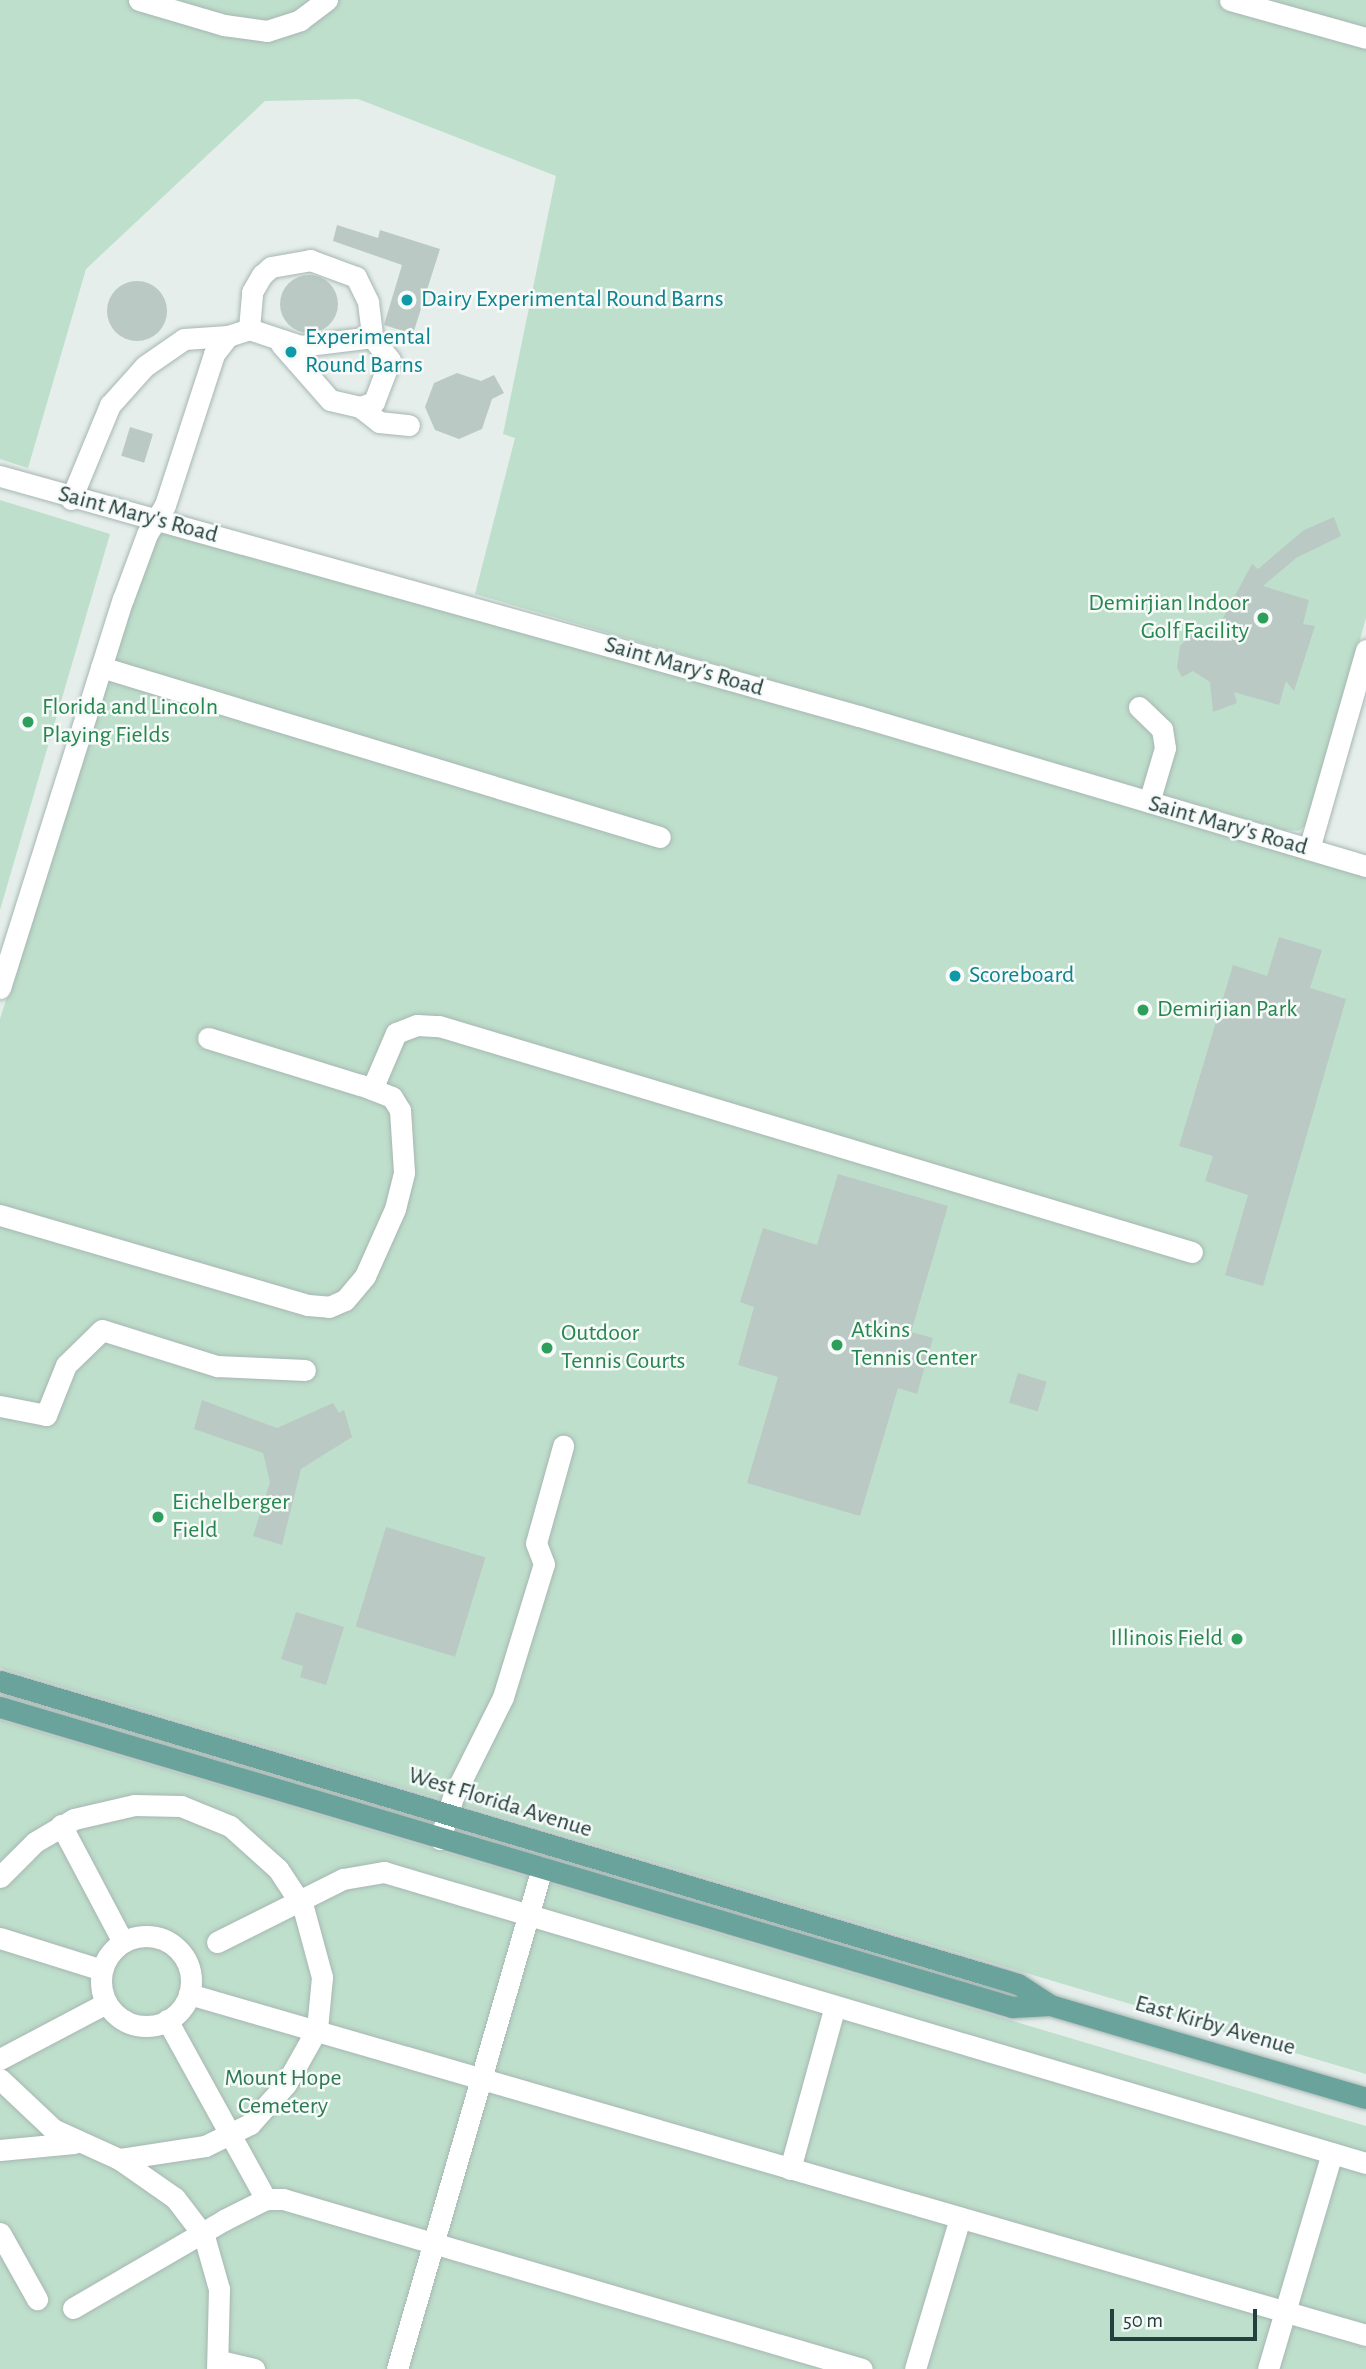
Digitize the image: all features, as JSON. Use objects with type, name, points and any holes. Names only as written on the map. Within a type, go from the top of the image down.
[{"type":"main road","name":"West Florida Avenue","points":[[0,1681],[985,1974]]},
{"type":"main road","name":"West Florida Avenue","points":[[0,1707],[979,1997]]},
{"type":"main road","name":"East Kirby Avenue","points":[[985,1974],[1017,1984],[1050,2005],[1366,2098]]},
{"type":"main road","name":"East Kirby Avenue","points":[[979,1997],[1012,2007],[1050,2005]]},
{"type":"street","points":[[139,0],[224,25],[267,31],[300,20],[327,0]]},
{"type":"street","points":[[1230,0],[1259,4],[1366,38]]},
{"type":"street","points":[[248,329],[252,292],[262,275],[271,267],[310,260],[356,276],[368,302],[372,337],[390,360],[374,402],[360,407]]},
{"type":"street","points":[[71,499],[110,405],[145,366],[184,339],[228,336],[248,329],[281,344],[330,400],[360,407],[379,422],[408,425]]},
{"type":"street","points":[[0,988],[101,667],[154,522],[165,505],[203,379],[228,336]]},
{"type":"street","points":[[281,344],[372,337]]},
{"type":"street","name":"Saint Mary's Road","points":[[0,476],[154,522],[324,563],[1366,866]]},
{"type":"street","points":[[1309,849],[1366,650]]},
{"type":"street","points":[[101,667],[660,837]]},
{"type":"street","points":[[1139,707],[1162,729],[1165,748],[1149,802]]},
{"type":"street","points":[[372,1089],[396,1033],[417,1025],[439,1026],[1192,1252]]},
{"type":"street","points":[[0,1215],[329,1307],[345,1300],[365,1276],[395,1209],[404,1172],[400,1110],[392,1097],[372,1089],[208,1038]]},
{"type":"street","points":[[0,1406],[46,1415],[66,1365],[102,1330],[217,1366],[305,1370]]},
{"type":"street","points":[[440,1839],[448,1815],[506,1688],[544,1564],[536,1543],[563,1446]]},
{"type":"street","points":[[0,1877],[61,1825],[101,1810],[181,1806],[230,1826],[257,1845],[299,1899],[323,1977],[317,2029],[268,2107],[231,2134],[172,2154],[119,2159]]},
{"type":"street","points":[[61,1825],[123,1942]]},
{"type":"street","points":[[397,2369],[542,1868]]},
{"type":"street","points":[[217,1942],[343,1879],[384,1872],[834,2009],[1366,2162]]},
{"type":"street","points":[[141,1936],[170,1942],[188,1965],[189,1994],[167,2020],[144,2026],[129,2023],[106,2003],[102,1970],[123,1942],[141,1936]]},
{"type":"street","points":[[0,1938],[102,1970]]},
{"type":"street","points":[[189,1994],[480,2075],[790,2169],[1366,2335]]},
{"type":"street","points":[[0,2059],[106,2003]]},
{"type":"street","points":[[790,2169],[834,2009]]},
{"type":"street","points":[[167,2020],[266,2199]]},
{"type":"street","points":[[0,2079],[29,2111],[79,2143],[119,2159],[175,2198],[202,2233],[219,2289],[218,2365],[254,2369]]},
{"type":"street","points":[[0,2150],[79,2143]]},
{"type":"street","points":[[1268,2369],[1332,2152]]},
{"type":"street","points":[[73,2308],[266,2199],[284,2199],[862,2369]]},
{"type":"street","points":[[915,2369],[960,2218]]},
{"type":"street","points":[[0,2233],[37,2299]]},
{"type":"green space","points":[[0,0],[1366,0],[1366,618],[1308,823],[1299,831],[1284,830],[475,594],[515,438],[503,434],[556,176],[358,99],[265,101],[86,269],[28,468],[0,459]]},
{"type":"green space","name":"Florida and Lincoln Playing Fields","points":[[0,500],[110,534],[0,910]]},
{"type":"green space","points":[[165,533],[620,657],[1366,877],[1366,2074],[0,1668],[0,1019],[144,559],[154,537]]},
{"type":"green space","name":"Mount Hope Cemetery","points":[[0,1720],[1366,2126],[1366,2369],[0,2369]]},
{"type":"building","name":"Dairy Experimental Round Barns","points":[[337,225],[378,238],[380,230],[440,249],[413,334],[384,325],[402,265],[333,241]]},
{"type":"building","points":[[303,275],[315,275],[330,283],[338,298],[338,310],[330,325],[315,333],[303,333],[288,325],[280,310],[280,298],[288,283]]},
{"type":"building","points":[[137,281],[158,290],[167,311],[158,332],[137,341],[116,332],[107,311],[116,290]]},
{"type":"building","name":"Dairy Experimental Round Barns","points":[[457,373],[481,381],[494,375],[504,393],[492,399],[482,429],[459,439],[435,430],[425,407],[434,383]]},
{"type":"building","points":[[130,427],[153,434],[144,463],[121,456]]},
{"type":"building","name":"Demirjian Indoor Golf Facility","points":[[1334,517],[1341,536],[1296,558],[1263,586],[1309,600],[1303,624],[1315,626],[1294,691],[1286,681],[1279,705],[1234,692],[1237,703],[1213,712],[1210,682],[1193,671],[1182,677],[1177,668],[1180,646],[1193,633],[1217,629],[1252,564],[1258,569],[1304,530]]},
{"type":"building","points":[[1279,937],[1322,950],[1310,988],[1346,999],[1263,1286],[1225,1275],[1248,1195],[1205,1181],[1213,1156],[1179,1146],[1233,965],[1267,976]]},
{"type":"building","name":"Atkins Tennis Center","points":[[838,1174],[948,1206],[911,1332],[933,1338],[917,1394],[898,1388],[860,1516],[747,1483],[778,1377],[738,1365],[754,1307],[740,1302],[763,1228],[817,1245]]},
{"type":"building","points":[[1018,1373],[1047,1382],[1038,1411],[1009,1403]]},
{"type":"building","points":[[202,1400],[277,1428],[333,1403],[339,1413],[344,1410],[352,1437],[301,1469],[282,1545],[253,1536],[270,1482],[263,1453],[194,1429]]},
{"type":"building","points":[[386,1527],[485,1557],[455,1657],[356,1626]]},
{"type":"building","points":[[296,1612],[344,1627],[326,1685],[300,1677],[303,1666],[281,1659]]},
{"type":"place","name":"Dairy Experimental Round Barns","points":[[407,300]]},
{"type":"place","name":"Experimental Round Barns","points":[[291,352]]},
{"type":"place","name":"Demirjian Indoor Golf Facility","points":[[1263,618]]},
{"type":"place","name":"Florida and Lincoln Playing Fields","points":[[28,722]]},
{"type":"place","name":"Scoreboard","points":[[955,976]]},
{"type":"place","name":"Demirjian Park","points":[[1143,1010]]},
{"type":"place","name":"Atkins Tennis Center","points":[[837,1345]]},
{"type":"place","name":"Outdoor Tennis Courts","points":[[547,1348]]},
{"type":"place","name":"Eichelberger Field","points":[[158,1517]]},
{"type":"place","name":"Illinois Field","points":[[1237,1639]]}]
